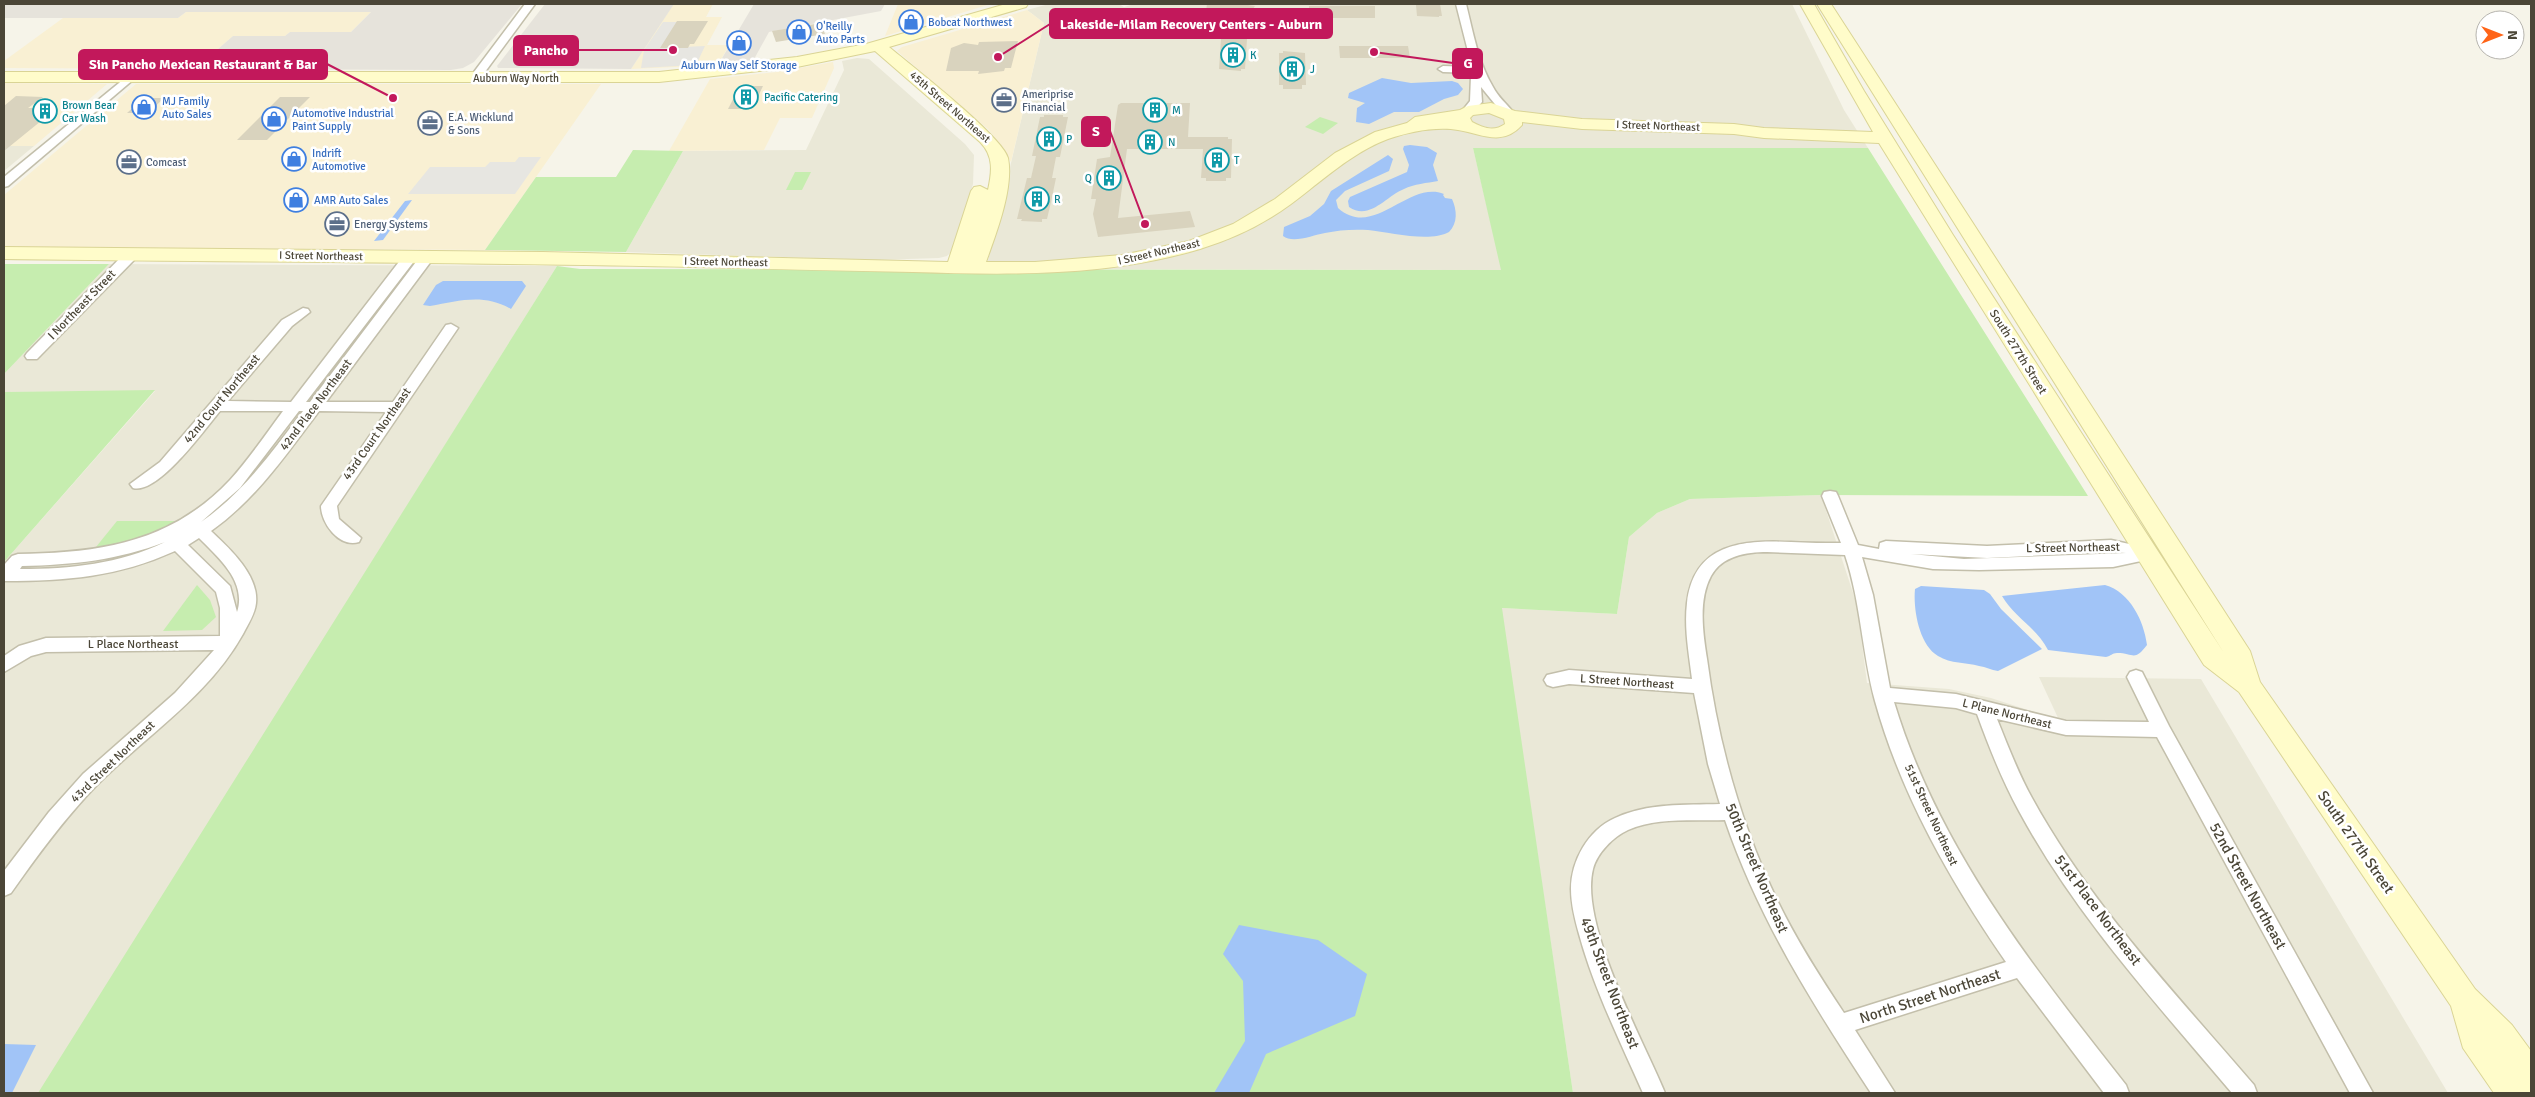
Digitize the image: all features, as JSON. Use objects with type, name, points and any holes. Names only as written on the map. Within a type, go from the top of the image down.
[{"type":"main road","name":"Auburn Way North","points":[[4,77],[660,77],[797,62],[871,47],[1021,4]]},
{"type":"main road","name":"South 277th Street","points":[[1807,4],[1981,294],[2213,658],[2248,685],[2464,999],[2501,1036],[2531,1078]]},
{"type":"main road","name":"South 277th Street","points":[[1824,4],[2241,658],[2248,685]]},
{"type":"main road","name":"45th Street Northeast","points":[[871,47],[969,140],[980,154],[983,162],[983,180],[956,268]]},
{"type":"main road","name":"45th Street Northeast","points":[[871,47],[993,145],[998,156],[1000,175],[975,268]]},
{"type":"main road","points":[[1889,104],[1893,121],[1884,134],[1898,142],[1972,255],[1995,272]]},
{"type":"main road","name":"I Street Northeast","points":[[4,253],[418,257],[1035,268],[1122,261],[1194,245],[1240,228],[1281,203],[1341,157],[1381,136],[1413,127],[1421,121],[1466,117],[1492,108],[1510,119],[1582,124],[1734,129],[1764,133],[1884,134]]},
{"type":"main road","points":[[1466,117],[1472,130],[1488,133],[1510,119]]},
{"type":"main road","points":[[1981,294],[2004,312],[2021,336],[2041,345]]},
{"type":"main road","points":[[2086,416],[2088,438],[2137,515],[2147,536],[2146,553],[2169,572],[2218,636],[2241,658]]},
{"type":"main road","name":"South 277th Street","points":[[2464,999],[2474,1037],[2513,1093]]},
{"type":"street","points":[[475,78],[530,4]]},
{"type":"street","points":[[1461,4],[1475,64],[1486,89],[1510,119]]},
{"type":"street","points":[[1443,69],[1475,64]]},
{"type":"street","points":[[1466,117],[1476,102],[1475,64]]},
{"type":"street","points":[[4,183],[130,77]]},
{"type":"street","name":"I Northeast Street","points":[[32,356],[132,254]]},
{"type":"street","name":"42nd Place Northeast","points":[[184,533],[235,484],[295,406],[418,257]]},
{"type":"street","name":"42nd Place Northeast","points":[[184,533],[248,493],[315,406],[418,257]]},
{"type":"street","name":"42nd Court Northeast","points":[[138,484],[165,466],[287,322],[303,312]]},
{"type":"street","name":"43rd Court Northeast","points":[[353,538],[337,530],[329,513],[329,506],[395,407],[451,328]]},
{"type":"street","points":[[217,406],[395,407]]},
{"type":"street","name":"51st Street Northeast","points":[[1830,496],[1852,550],[1867,608],[1877,672],[1883,694],[1902,753],[1939,836],[1969,890],[2020,967],[2118,1093]]},
{"type":"street","points":[[184,533],[128,563],[108,568],[59,575],[5,575],[18,560],[88,559],[184,533]]},
{"type":"street","points":[[184,533],[224,590],[228,608],[229,643]]},
{"type":"street","name":"43rd Street Northeast","points":[[4,887],[37,840],[90,780],[190,690],[229,643],[246,611],[247,591],[239,572],[184,533]]},
{"type":"street","name":"L Street Northeast","points":[[1713,564],[1726,554],[1742,548],[1759,546],[1852,550],[1889,558],[1985,566],[2053,561],[2127,560],[2146,553]]},
{"type":"street","name":"50th Street Northeast","points":[[1713,564],[1701,579],[1694,596],[1693,614],[1700,687],[1711,743],[1731,812],[1788,942],[1884,1093]]},
{"type":"street","name":"L Place Northeast","points":[[4,665],[11,659],[46,644],[229,643]]},
{"type":"street","name":"L Street Northeast","points":[[1553,680],[1569,677],[1700,687]]},
{"type":"street","name":"52nd Street Northeast","points":[[2136,677],[2162,730],[2362,1093]]},
{"type":"street","name":"L Plane Northeast","points":[[1883,694],[1956,701],[2066,728],[2162,730]]},
{"type":"street","name":"51st Place Northeast","points":[[1983,707],[2011,776],[2032,817],[2060,860],[2100,916],[2246,1093]]},
{"type":"street","name":"49th Street Northeast","points":[[1654,1093],[1589,937],[1583,912],[1583,869],[1595,848],[1609,831],[1628,822],[1654,816],[1731,812]]},
{"type":"street","name":"North Street Northeast","points":[[1839,1024],[2020,967]]},
{"type":"shaded area","points":[[4,4],[522,4],[474,62],[463,68],[451,70],[195,69],[233,36],[285,36],[290,32],[351,32],[371,12],[186,12],[178,18],[4,18]]},
{"type":"shaded area","points":[[545,4],[674,4],[631,69],[498,68],[497,66]]},
{"type":"shaded area","points":[[713,4],[706,17],[722,17],[707,45],[729,45],[718,65],[631,69],[673,5]]},
{"type":"shaded area","points":[[754,4],[885,4],[881,11],[769,32],[753,61],[718,65]]},
{"type":"shaded area","name":"Bobcat Northwest","points":[[898,4],[991,4],[885,36]]},
{"type":"shaded area","points":[[1049,4],[1119,4],[1124,7],[1134,4],[1792,4],[1844,110],[1868,148],[1473,148],[1502,270],[986,269],[1044,23],[1027,10]]},
{"type":"shaded area","points":[[1027,10],[1044,23],[1011,162],[989,130],[897,51],[902,47]]},
{"type":"shaded area","points":[[186,12],[371,12],[351,32],[290,32],[285,36],[233,36],[195,69],[4,68],[4,61],[63,18],[178,18]]},
{"type":"shaded area","points":[[663,22],[677,22],[661,48],[705,46],[696,65],[641,68],[644,50]]},
{"type":"shaded area","points":[[857,58],[869,59],[965,144],[974,155],[973,184],[954,249],[947,256],[939,258],[876,260],[626,252],[683,151],[806,150],[844,70],[842,61]]},
{"type":"shaded area","points":[[833,62],[834,68],[812,118],[780,118],[764,150],[669,151],[710,79],[777,72]]},
{"type":"shaded area","points":[[4,83],[107,84],[34,146],[4,146]]},
{"type":"shaded area","points":[[136,84],[601,84],[485,250],[4,247],[4,195]]},
{"type":"shaded area","points":[[4,146],[34,146],[4,171]]},
{"type":"shaded area","points":[[519,157],[541,157],[515,194],[408,194],[430,167],[485,167],[490,162],[515,162]]},
{"type":"shaded area","points":[[109,264],[557,266],[40,1093],[4,1093],[4,562],[155,391],[4,392],[4,374]]},
{"type":"shaded area","points":[[1821,495],[1857,605],[1867,683],[1949,689],[1991,698],[2059,720],[2039,677],[2201,679],[2448,1093],[1573,1093],[1501,608],[1617,614],[1629,537],[1657,513],[1690,499]]},
{"type":"green space","points":[[1320,117],[1338,123],[1323,134],[1305,127]]},
{"type":"green space","points":[[1473,148],[1868,148],[2088,496],[1821,495],[1690,499],[1657,513],[1629,537],[1617,614],[1502,608],[1573,1093],[38,1093],[557,266],[580,269],[1501,270]]},
{"type":"green space","points":[[633,150],[683,151],[626,252],[485,250],[536,177],[616,177]]},
{"type":"green space","points":[[795,172],[811,172],[802,190],[786,190]]},
{"type":"green space","points":[[4,264],[109,264],[4,374]]},
{"type":"green space","points":[[155,390],[4,562],[4,392]]},
{"type":"green space","points":[[117,521],[176,521],[148,535],[127,542],[96,547]]},
{"type":"green space","points":[[197,585],[210,600],[216,617],[202,630],[163,631]]},
{"type":"water","points":[[1382,78],[1411,83],[1452,81],[1458,83],[1463,89],[1458,95],[1444,99],[1419,112],[1394,112],[1369,124],[1356,122],[1357,108],[1365,103],[1348,98],[1349,93]]},
{"type":"water","points":[[1404,146],[1427,147],[1437,153],[1433,165],[1438,181],[1408,187],[1371,209],[1357,211],[1349,207],[1348,201],[1350,197],[1407,172],[1409,165],[1403,149]]},
{"type":"water","points":[[1388,155],[1393,159],[1389,171],[1345,191],[1336,200],[1338,208],[1351,216],[1365,217],[1378,214],[1417,195],[1431,192],[1444,194],[1445,198],[1452,199],[1456,212],[1454,225],[1449,232],[1431,237],[1420,237],[1368,230],[1341,230],[1298,239],[1283,236],[1284,227],[1310,216],[1324,204],[1331,191]]},
{"type":"water","points":[[412,200],[383,240],[374,241],[405,201]]},
{"type":"water","points":[[443,281],[522,281],[526,286],[511,309],[491,301],[481,300],[430,306],[423,305],[436,285]]},
{"type":"water","points":[[2105,585],[2122,594],[2134,609],[2143,626],[2147,645],[2136,655],[2114,653],[2106,657],[2048,650],[2038,635],[2002,596]]},
{"type":"water","points":[[1921,586],[1984,590],[2042,649],[1998,671],[1938,656],[1926,644],[1916,616],[1915,589]]},
{"type":"water","points":[[1239,925],[1318,940],[1367,974],[1355,1016],[1266,1054],[1249,1093],[1214,1093],[1245,1041],[1243,981],[1223,954]]},
{"type":"water","points":[[4,1044],[36,1045],[12,1093],[4,1093]]},
{"type":"building","points":[[1207,4],[1255,6],[1248,16],[1206,11]]},
{"type":"building","points":[[1440,4],[1442,16],[1417,16],[1416,5]]},
{"type":"building","points":[[1309,6],[1375,6],[1375,18],[1309,18]]},
{"type":"building","points":[[677,21],[708,21],[694,44],[690,44],[688,48],[660,48]]},
{"type":"building","name":"O'Reilly Auto Parts","points":[[821,23],[825,34],[776,42],[772,31]]},
{"type":"building","name":"K","points":[[1225,37],[1247,39],[1245,69],[1241,69],[1241,71],[1219,69],[1221,39]]},
{"type":"building","points":[[1018,41],[1011,68],[1005,68],[1004,71],[978,74],[979,71],[946,71],[951,48],[964,43],[978,45],[979,42]]},
{"type":"building","points":[[1339,46],[1408,46],[1410,58],[1340,58]]},
{"type":"building","name":"J","points":[[1283,51],[1305,53],[1306,85],[1302,85],[1302,89],[1283,89],[1283,85],[1279,85],[1279,53],[1283,53]]},
{"type":"building","name":"Pacific Catering","points":[[740,86],[763,86],[752,109],[728,109]]},
{"type":"building","points":[[16,96],[43,97],[28,108],[57,108],[4,151],[4,106]]},
{"type":"building","name":"Automotive Industrial Paint Supply","points":[[280,97],[310,97],[267,140],[237,140]]},
{"type":"building","name":"MJ Family Auto Sales","points":[[144,98],[164,98],[148,113],[127,113]]},
{"type":"building","points":[[1121,103],[1190,103],[1188,137],[1228,137],[1228,139],[1232,139],[1231,178],[1226,178],[1226,181],[1206,181],[1206,178],[1201,178],[1203,149],[1127,149],[1118,218],[1190,211],[1195,227],[1098,237],[1093,214],[1096,199],[1091,199],[1097,159],[1110,157],[1118,105]]},
{"type":"building","points":[[1044,115],[1063,115],[1063,117],[1068,117],[1060,157],[1056,157],[1052,178],[1056,178],[1051,202],[1047,219],[1042,219],[1042,222],[1021,221],[1022,219],[1017,219],[1027,178],[1031,178],[1036,156],[1032,156],[1040,117],[1044,117]]},
{"type":"place","name":"Bobcat Northwest","points":[[911,22]]},
{"type":"place","name":"O'Reilly Auto Parts","points":[[799,32]]},
{"type":"place","name":"Auburn Way Self Storage","points":[[739,43]]},
{"type":"place","name":"Pancho","points":[[673,50]]},
{"type":"place","name":"G","points":[[1374,52]]},
{"type":"place","name":"K","points":[[1233,55]]},
{"type":"place","name":"Lakeside-Milam Recovery Centers - Auburn","points":[[998,57]]},
{"type":"place","name":"J","points":[[1292,69]]},
{"type":"place","name":"Pacific Catering","points":[[746,97]]},
{"type":"place","name":"Sin Pancho Mexican Restaurant & Bar","points":[[393,98]]},
{"type":"place","name":"Ameriprise Financial","points":[[1004,100]]},
{"type":"place","name":"MJ Family Auto Sales","points":[[144,107]]},
{"type":"place","name":"M","points":[[1155,110]]},
{"type":"place","name":"Brown Bear Car Wash","points":[[45,111]]},
{"type":"place","name":"Automotive Industrial Paint Supply","points":[[274,119]]},
{"type":"place","name":"E.A. Wicklund & Sons","points":[[430,123]]},
{"type":"place","name":"P","points":[[1049,139]]},
{"type":"place","name":"N","points":[[1150,142]]},
{"type":"place","name":"Indrift Automotive","points":[[294,159]]},
{"type":"place","name":"T","points":[[1217,160]]},
{"type":"place","name":"Comcast","points":[[129,162]]},
{"type":"place","name":"Q","points":[[1109,178]]},
{"type":"place","name":"R","points":[[1037,199]]},
{"type":"place","name":"AMR Auto Sales","points":[[296,200]]},
{"type":"place","name":"Energy Systems","points":[[337,224]]},
{"type":"place","name":"S","points":[[1145,224]]}]
